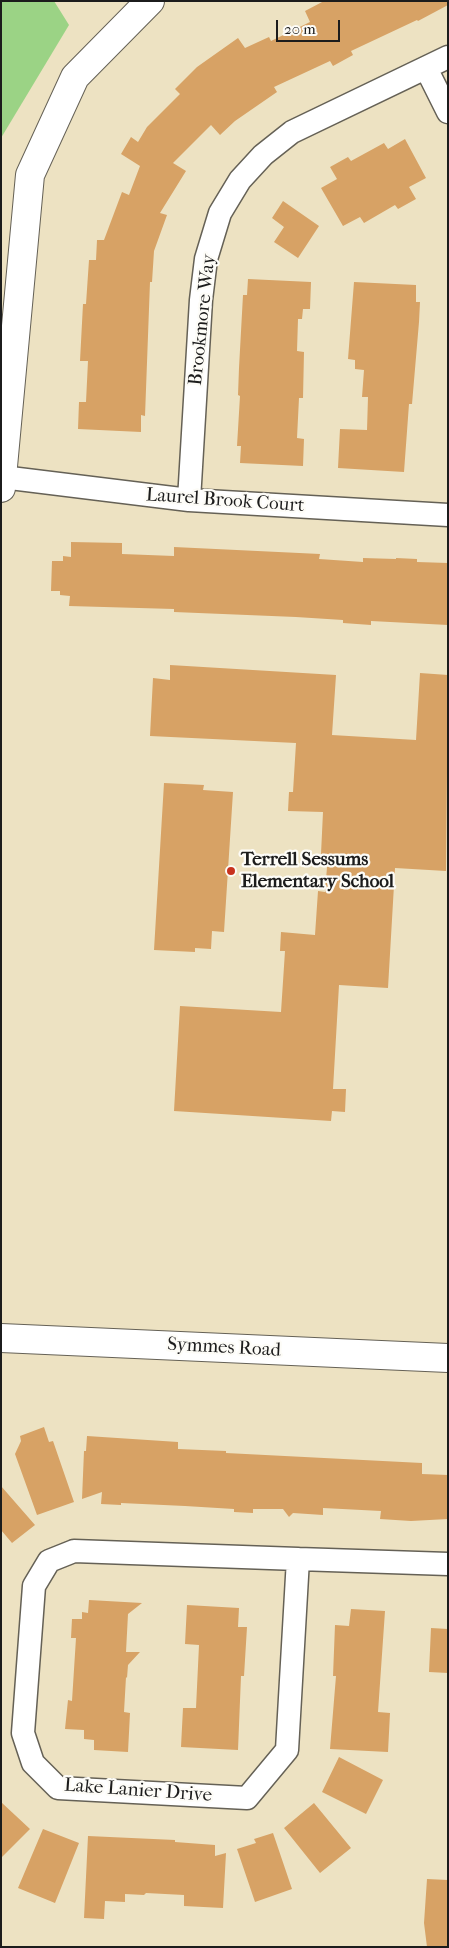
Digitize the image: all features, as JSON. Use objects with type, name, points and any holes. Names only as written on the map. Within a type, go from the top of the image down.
[{"type":"street","points":[[2,471],[30,175],[75,77],[150,1]]},
{"type":"street","name":"Brookmore Way","points":[[188,500],[201,300],[206,259],[220,213],[240,180],[263,155],[292,132],[448,57]]},
{"type":"street","points":[[426,68],[448,112]]},
{"type":"street","name":"Laurel Brook Court","points":[[2,471],[188,500],[448,515]]},
{"type":"street","name":"Symmes Road","points":[[1,1338],[448,1358]]},
{"type":"street","name":"Lake Lanier Drive","points":[[298,1559],[287,1750],[247,1798],[58,1788],[33,1763],[23,1733],[34,1586],[50,1561],[74,1550],[448,1564]]},
{"type":"green space","points":[[1,1],[54,1],[69,25],[1,138]]},
{"type":"building","points":[[324,1],[448,1],[448,5],[418,21],[351,51],[353,55],[333,66],[330,61],[274,87],[277,92],[235,121],[220,135],[211,125],[173,163],[186,171],[160,213],[167,215],[154,251],[152,282],[150,282],[145,416],[141,415],[141,432],[78,429],[79,402],[86,402],[88,361],[80,361],[83,304],[86,304],[89,260],[96,260],[97,240],[104,240],[122,192],[129,195],[140,166],[121,154],[131,137],[138,142],[147,127],[180,94],[175,89],[197,67],[238,38],[245,48],[269,37],[271,41],[310,22],[305,11]]},
{"type":"building","points":[[405,139],[426,178],[409,187],[416,199],[398,209],[395,205],[364,223],[360,217],[343,226],[321,188],[337,179],[330,167],[348,157],[351,161],[384,143],[388,149]]},
{"type":"building","points":[[283,201],[319,226],[298,258],[274,242],[284,227],[272,218]]},
{"type":"building","points":[[248,279],[311,282],[310,309],[303,309],[302,319],[298,319],[297,351],[304,352],[303,398],[299,398],[297,438],[304,439],[303,466],[240,463],[241,446],[237,446],[240,396],[238,395],[239,368],[243,295],[247,295]]},
{"type":"building","points":[[354,282],[416,285],[416,302],[420,302],[419,322],[412,404],[409,404],[404,472],[338,468],[340,429],[367,430],[368,397],[362,397],[364,370],[355,369],[355,360],[348,359]]},
{"type":"building","points":[[71,542],[122,543],[122,554],[174,556],[174,547],[320,554],[319,559],[363,562],[363,558],[396,558],[417,559],[417,562],[448,563],[448,625],[371,621],[371,625],[343,623],[343,620],[174,612],[174,609],[69,606],[70,596],[60,595],[60,591],[51,591],[52,561],[63,561],[63,556],[71,557]]},
{"type":"building","points":[[170,665],[336,675],[332,735],[416,740],[420,673],[448,675],[446,871],[395,868],[388,988],[339,985],[333,1089],[346,1089],[345,1112],[332,1111],[331,1121],[174,1111],[180,1006],[281,1012],[285,951],[280,951],[281,932],[315,935],[318,891],[325,892],[328,855],[321,854],[323,812],[288,811],[289,792],[293,792],[296,743],[150,736],[153,678],[170,680]]},
{"type":"building","points":[[164,783],[204,785],[203,790],[233,792],[224,932],[212,931],[211,949],[195,948],[195,952],[154,950]]},
{"type":"building","points":[[44,1427],[49,1442],[53,1441],[74,1502],[37,1515],[15,1454],[21,1441],[20,1436]]},
{"type":"building","points":[[87,1436],[178,1442],[178,1449],[226,1451],[226,1453],[422,1463],[422,1474],[448,1475],[448,1519],[411,1521],[380,1519],[381,1511],[323,1508],[323,1515],[293,1513],[289,1517],[283,1509],[253,1509],[253,1513],[234,1512],[234,1509],[185,1506],[101,1504],[102,1492],[82,1499],[84,1451],[86,1451]]},
{"type":"building","points":[[1,1486],[35,1525],[12,1543],[1,1530]]},
{"type":"building","points":[[89,1600],[142,1603],[128,1614],[126,1652],[140,1652],[128,1665],[126,1677],[124,1712],[130,1713],[128,1752],[94,1750],[94,1740],[84,1739],[84,1730],[65,1729],[68,1700],[72,1701],[76,1638],[71,1638],[72,1619],[82,1619],[82,1612],[88,1613]]},
{"type":"building","points":[[187,1605],[239,1608],[238,1627],[247,1627],[244,1676],[241,1676],[238,1750],[181,1747],[183,1708],[196,1708],[199,1645],[185,1644]]},
{"type":"building","points":[[351,1609],[385,1611],[378,1712],[390,1713],[388,1752],[330,1749],[336,1676],[333,1676],[335,1625],[349,1626]]},
{"type":"building","points":[[431,1628],[448,1629],[448,1673],[429,1672]]},
{"type":"building","points":[[339,1757],[383,1780],[366,1814],[322,1792]]},
{"type":"building","points":[[1,1802],[30,1829],[1,1858]]},
{"type":"building","points":[[314,1803],[351,1848],[320,1873],[284,1828]]},
{"type":"building","points":[[43,1829],[79,1843],[55,1903],[18,1888]]},
{"type":"building","points":[[273,1833],[292,1889],[255,1902],[237,1849],[256,1843],[254,1839]]},
{"type":"building","points":[[88,1836],[175,1840],[175,1842],[215,1845],[215,1856],[226,1853],[223,1908],[184,1906],[184,1895],[125,1894],[125,1902],[105,1901],[104,1919],[84,1918]]},
{"type":"building","points":[[427,1879],[448,1880],[448,1947],[427,1947],[424,1923]]},
{"type":"place","name":"Terrell Sessums Elementary School","points":[[231,871]]}]
